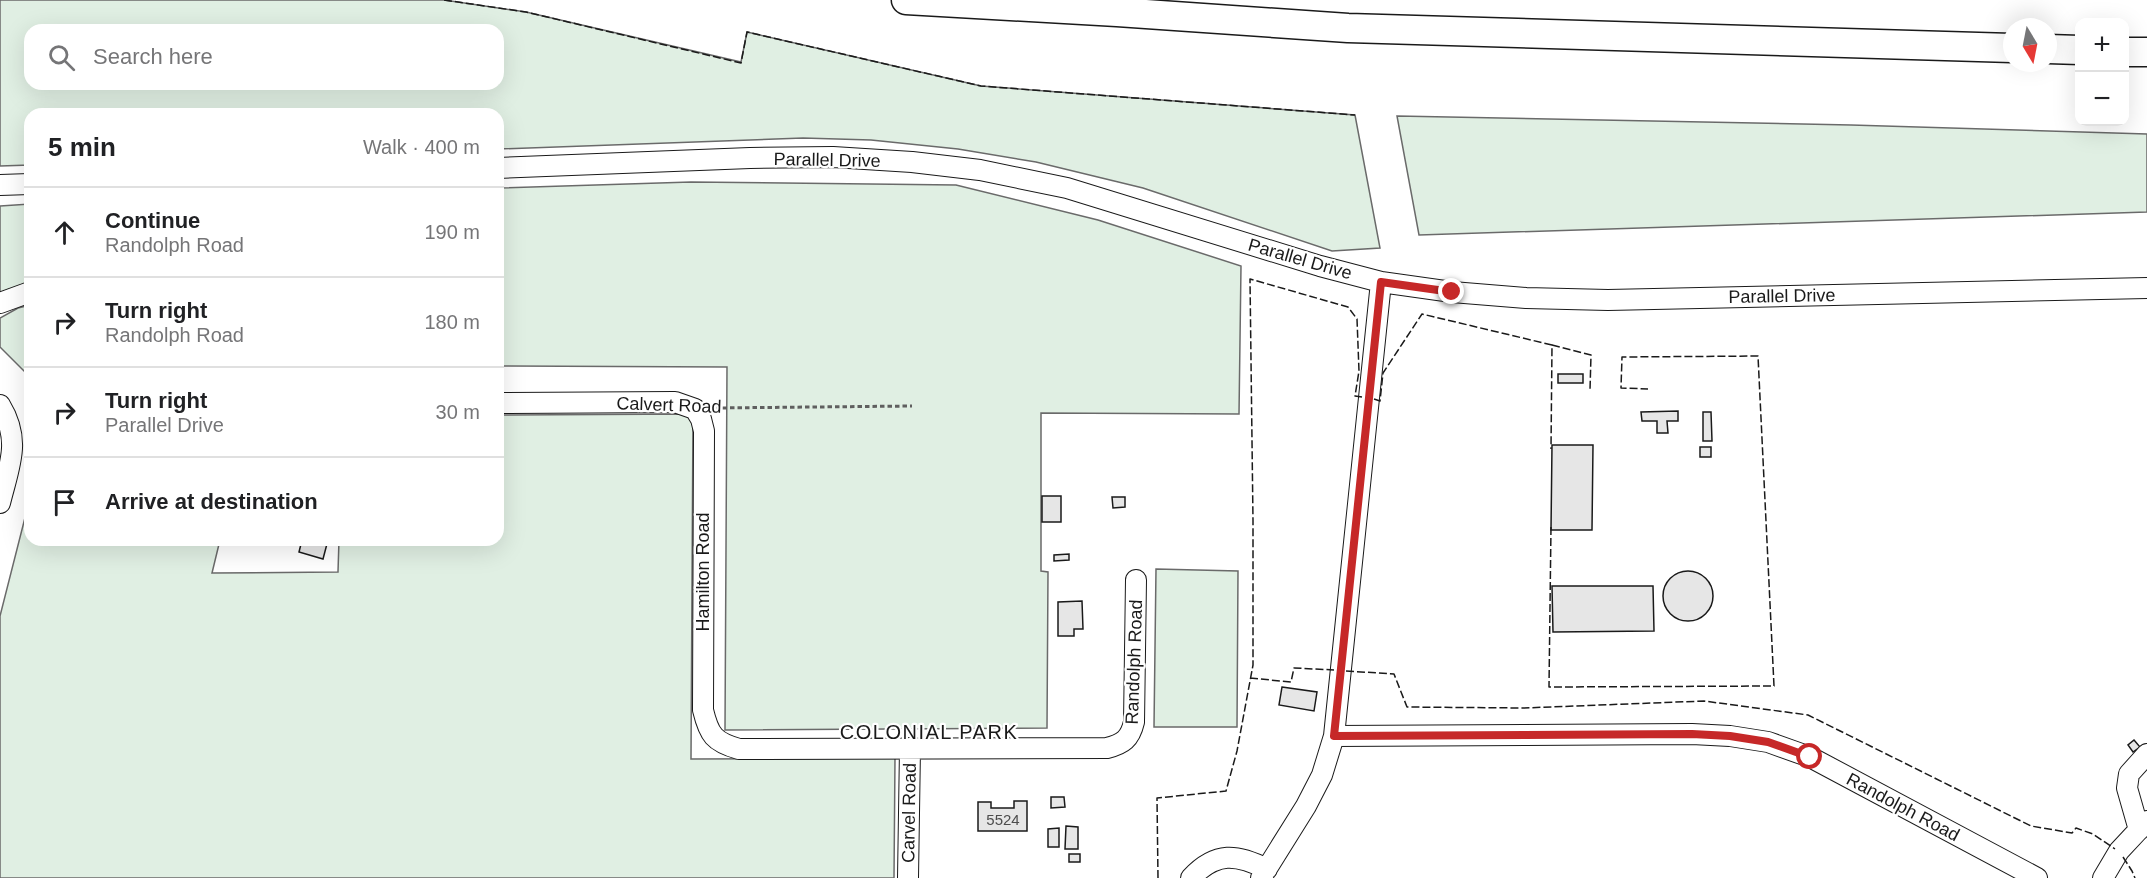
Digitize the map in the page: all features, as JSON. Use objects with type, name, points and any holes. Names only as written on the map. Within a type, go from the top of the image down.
[{"type":"highway","points":[[906,0],[1348,28],[2003,48]]},
{"type":"highway","points":[[1035,0],[1117,12]]},
{"type":"highway","points":[[2057,50],[2075,50]]},
{"type":"highway","points":[[2129,52],[2147,52]]},
{"type":"street","name":"Parallel Drive","points":[[504,168],[750,158],[833,158],[912,162],[980,170],[1067,188],[1309,263],[1381,282],[1463,293],[1526,298],[1608,300],[2147,288]]},
{"type":"street","points":[[0,185],[24,184]]},
{"type":"street","points":[[1191,878],[1206,864],[1235,856],[1249,860],[1264,873],[1323,775],[1334,736],[1381,282]]},
{"type":"street","points":[[0,303],[24,294]]},
{"type":"street","name":"Calvert Road","points":[[504,403],[675,402],[695,409]]},
{"type":"street","points":[[0,405],[8,418],[12,431],[13,449],[0,503]]},
{"type":"street","name":"Hamilton Road","points":[[695,409],[704,431],[703,710],[712,735],[723,745],[739,749],[910,748]]},
{"type":"street","name":"Randolph Road","points":[[910,748],[1107,748],[1125,742],[1134,722],[1136,580]]},
{"type":"street","name":"Randolph Road","points":[[1334,736],[1692,734],[1730,736],[1768,742],[1810,757],[2037,878]]},
{"type":"street","name":"Carvel Road","points":[[908,878],[910,748]]},
{"type":"street","points":[[2103,878],[2119,851],[2143,825],[2127,788],[2129,774],[2147,754]]},
{"type":"path","name":"Calvert Road","points":[[695,409],[912,406]]},
{"type":"green space","points":[[0,0],[444,0],[526,12],[741,62],[747,32],[981,86],[1355,115],[1380,248],[1332,251],[1143,188],[1036,162],[958,149],[871,140],[803,138],[504,149],[504,108],[24,108],[24,165],[0,166]]},
{"type":"green space","points":[[1397,116],[1851,125],[2147,134],[2147,212],[1419,235]]},
{"type":"green space","points":[[691,182],[956,185],[1098,220],[1241,266],[1239,414],[1041,413],[1041,571],[1048,572],[1047,728],[725,730],[727,367],[504,366],[504,188]]},
{"type":"green space","points":[[24,204],[24,286],[0,294],[0,206]]},
{"type":"green space","points":[[24,306],[24,371],[0,347],[0,318]]},
{"type":"green space","points":[[693,414],[691,759],[895,758],[894,878],[0,878],[0,616],[24,522],[24,546],[219,546],[212,573],[338,572],[339,546],[504,546],[504,415]]},
{"type":"green space","points":[[1156,569],[1238,571],[1237,727],[1154,727]]},
{"type":"building","points":[[1558,374],[1583,374],[1583,383],[1558,383]]},
{"type":"building","points":[[1678,411],[1678,421],[1667,421],[1668,433],[1657,433],[1657,421],[1642,421],[1641,412]]},
{"type":"building","points":[[1703,412],[1711,412],[1712,441],[1703,441]]},
{"type":"building","points":[[1552,445],[1593,445],[1592,530],[1551,530]]},
{"type":"building","points":[[1700,447],[1711,447],[1711,457],[1700,457]]},
{"type":"building","points":[[1042,496],[1061,496],[1061,522],[1042,522]]},
{"type":"building","points":[[1112,497],[1125,497],[1125,507],[1113,508]]},
{"type":"building","points":[[300,546],[326,546],[323,559],[299,552]]},
{"type":"building","points":[[1069,554],[1069,560],[1054,561],[1054,555]]},
{"type":"building","points":[[1683,571],[1693,571],[1706,578],[1713,591],[1713,601],[1706,614],[1693,621],[1683,621],[1674,617],[1667,610],[1663,601],[1663,591],[1667,582],[1674,575]]},
{"type":"building","points":[[1552,586],[1653,586],[1654,631],[1553,632]]},
{"type":"building","points":[[1082,601],[1083,629],[1074,629],[1074,636],[1058,636],[1058,602]]},
{"type":"building","points":[[1282,687],[1317,692],[1314,711],[1279,705]]},
{"type":"building","points":[[2134,740],[2140,747],[2133,752],[2128,745]]},
{"type":"building","points":[[1051,797],[1064,797],[1065,807],[1051,808]]},
{"type":"building","points":[[1014,801],[1027,801],[1027,831],[978,831],[978,802],[991,802],[991,808],[1014,808]]},
{"type":"building","points":[[1066,826],[1078,827],[1078,849],[1065,849]]},
{"type":"building","points":[[1059,828],[1059,847],[1048,847],[1048,829]]},
{"type":"building","points":[[1069,854],[1080,854],[1080,862],[1069,862]]},
{"type":"fence","points":[[444,0],[526,12],[741,63],[747,32],[981,86],[1355,115]]},
{"type":"fence","points":[[1158,878],[1157,798],[1226,791],[1237,751],[1253,665],[1250,279],[1348,307],[1357,319],[1359,371],[1355,396],[1362,397]]},
{"type":"fence","points":[[1374,399],[1380,401],[1383,373],[1422,314],[1552,345],[1551,449]]},
{"type":"fence","points":[[1552,345],[1591,355],[1590,390]]},
{"type":"fence","points":[[1551,527],[1549,687],[1774,686],[1758,356],[1622,357],[1621,388],[1648,389]]},
{"type":"fence","points":[[1250,678],[1291,682],[1294,668],[1334,670]]},
{"type":"fence","points":[[1346,671],[1394,674],[1407,707],[1524,708],[1704,701],[1808,715],[2031,826],[2072,833],[2076,828],[2093,834],[2115,849]]},
{"type":"fence","points":[[2123,857],[2135,878]]},
{"type":"district","name":"COLONIAL PARK","points":[[929,732]]},
{"type":"route","points":[[1452,292],[1381,282],[1334,736],[1692,734],[1730,736],[1768,742],[1810,757]]}]
